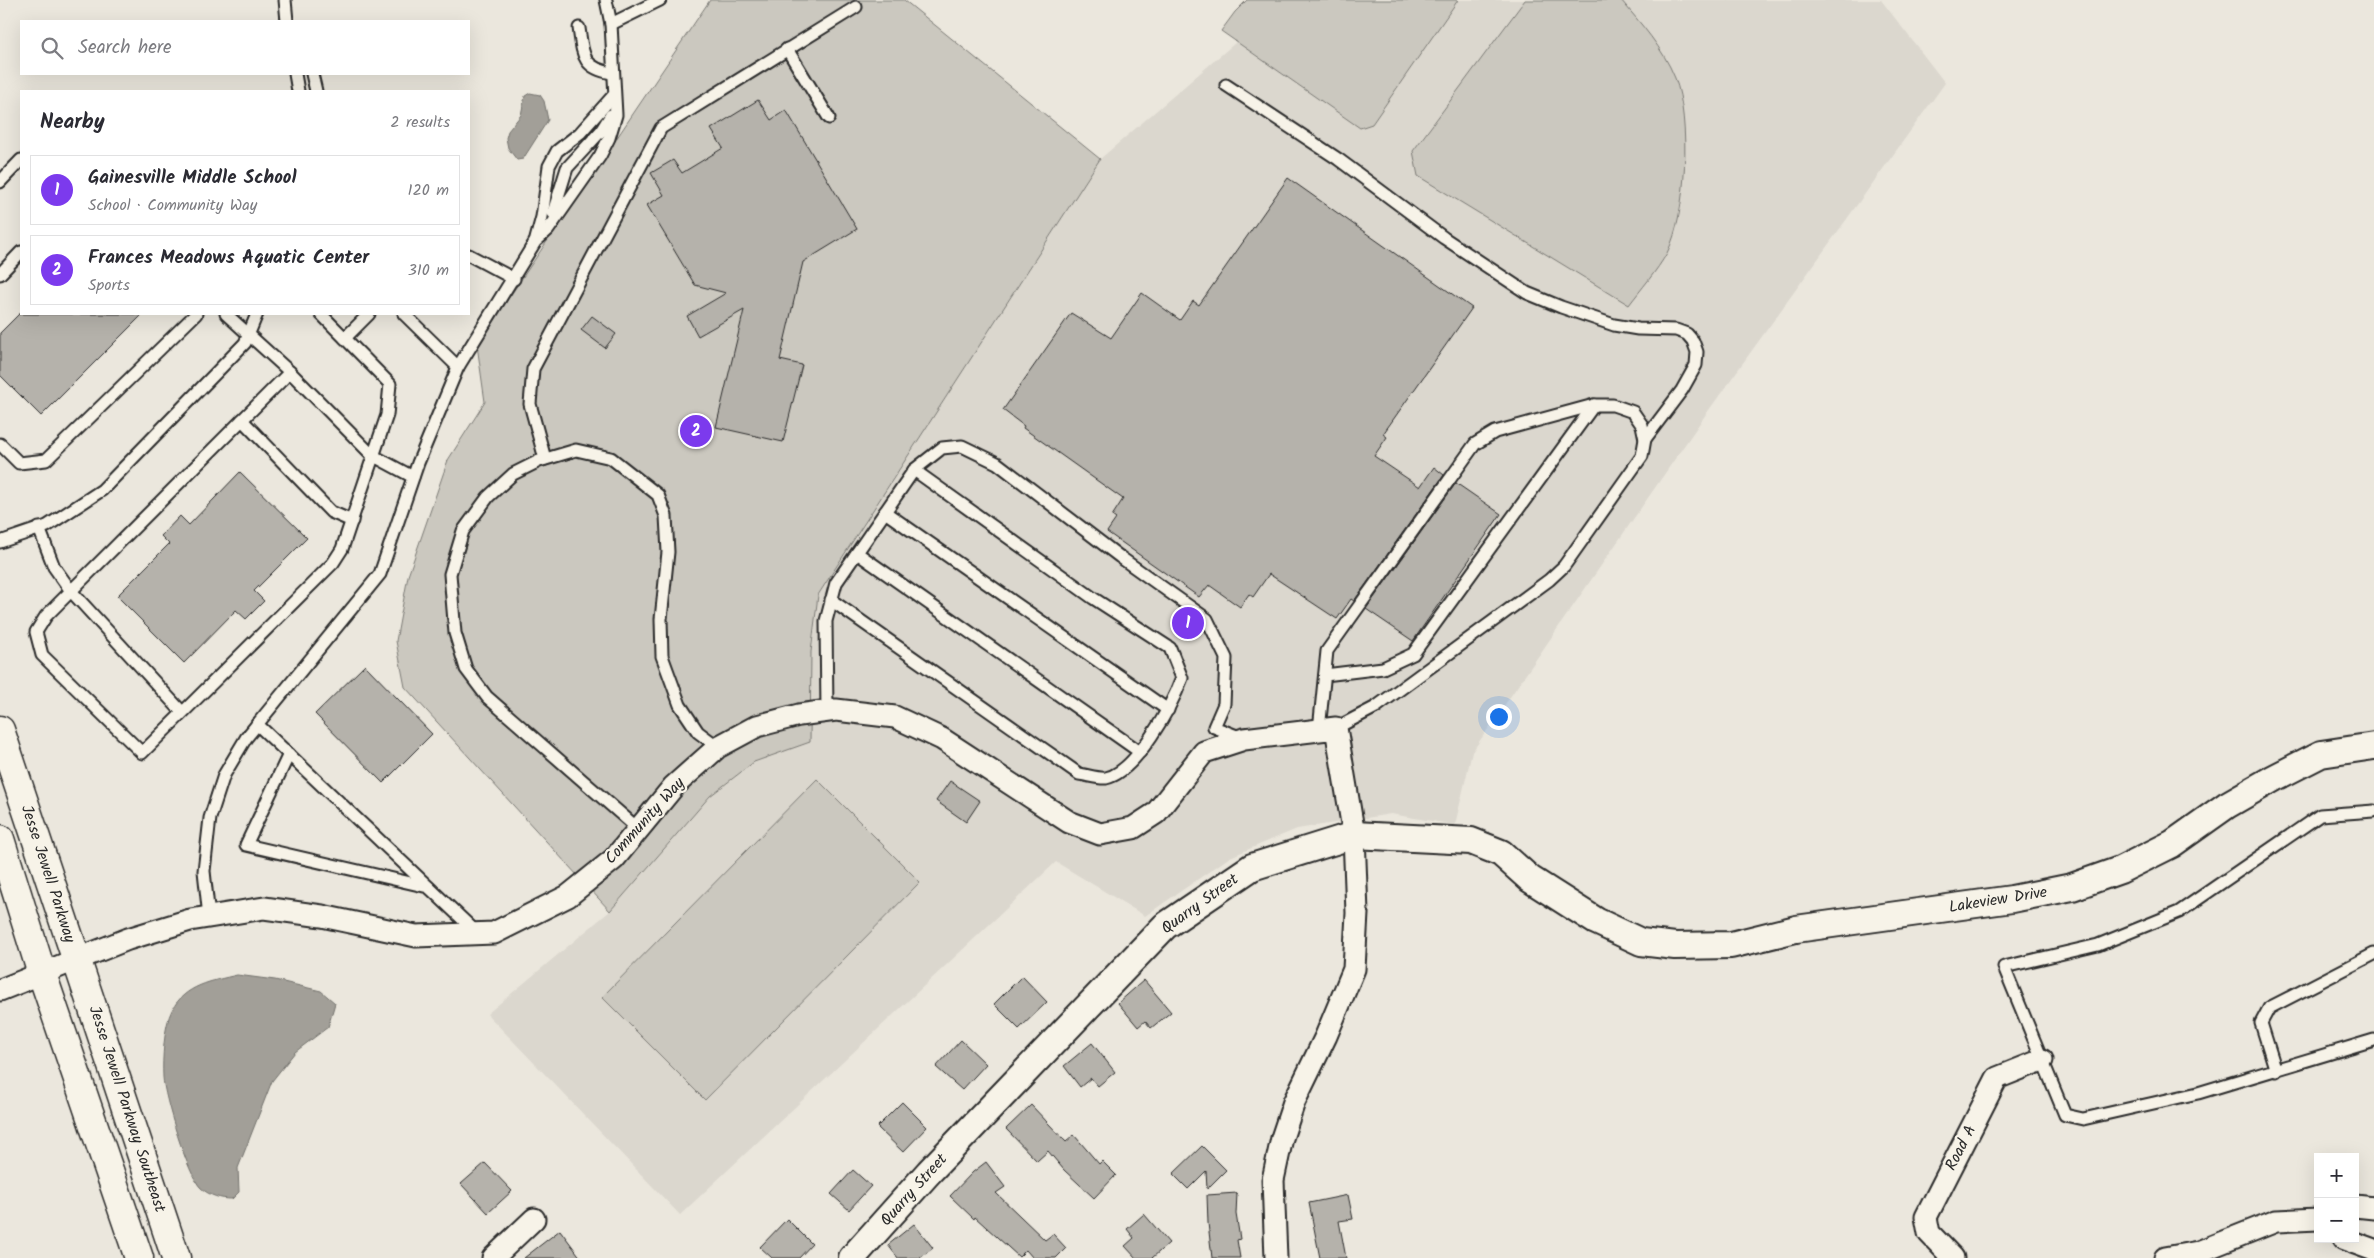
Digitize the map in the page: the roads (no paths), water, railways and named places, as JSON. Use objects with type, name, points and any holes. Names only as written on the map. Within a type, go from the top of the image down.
[{"type":"main road","name":"Jesse Jewell Parkway","points":[[0,730],[77,961]]},
{"type":"main road","points":[[0,839],[42,974],[139,1258]]},
{"type":"main road","name":"Jesse Jewell Parkway Southeast","points":[[77,961],[176,1258]]},
{"type":"street","name":"Community Way","points":[[0,990],[77,961],[128,939],[190,920],[264,908],[322,916],[416,936],[494,932],[568,896],[614,859],[637,828],[674,786],[718,747],[757,726],[799,715],[836,710],[895,717],[942,739],[1069,822],[1100,834],[1133,828],[1156,813],[1204,752],[1244,739],[1328,729]]},
{"type":"street","points":[[1276,1258],[1273,1180],[1282,1138],[1294,1102],[1326,1036],[1354,969],[1357,913],[1354,835],[1328,729]]},
{"type":"street","name":"Lakeview Drive","points":[[1596,921],[1642,942],[1675,946],[1731,945],[1796,929],[2012,899],[2072,887],[2120,870],[2172,844],[2227,805],[2321,754],[2374,746]]},
{"type":"street","name":"Quarry Street","points":[[852,1258],[929,1172],[1165,926],[1252,867],[1354,835],[1470,841],[1501,853],[1530,879],[1596,921]]},
{"type":"street","name":"Road A","points":[[1953,1258],[1930,1233],[1926,1217],[1997,1078],[2042,1060]]},
{"type":"street","points":[[2359,1206],[2374,1208]]},
{"type":"street","points":[[493,1258],[534,1219]]},
{"type":"street","points":[[2165,1258],[2198,1252],[2276,1221],[2314,1219]]},
{"type":"street","points":[[2355,1243],[2374,1250]]},
{"type":"lane","points":[[285,0],[287,20]]},
{"type":"lane","points":[[209,917],[204,871],[210,818],[224,775],[246,738],[380,574],[413,476],[458,367],[514,279],[535,242],[550,225],[600,156],[606,144],[616,115],[613,96],[611,24],[606,0]]},
{"type":"lane","points":[[611,24],[660,0]]},
{"type":"lane","points":[[545,459],[530,404],[533,369],[661,128],[856,7]]},
{"type":"lane","points":[[579,28],[582,49],[590,65],[596,70],[612,73]]},
{"type":"lane","points":[[788,49],[830,118]]},
{"type":"lane","points":[[295,75],[298,90]]},
{"type":"lane","points":[[312,75],[316,90]]},
{"type":"lane","points":[[1226,85],[1338,160],[1444,238],[1527,293],[1614,325],[1638,329],[1676,330],[1686,334],[1694,341],[1697,352],[1696,365],[1682,390],[1644,439]]},
{"type":"lane","points":[[550,225],[567,168],[611,117],[613,96]]},
{"type":"lane","points":[[535,242],[542,216],[548,166],[557,151],[580,133],[613,96]]},
{"type":"lane","points":[[0,182],[20,161]]},
{"type":"lane","points":[[0,274],[20,253]]},
{"type":"lane","points":[[470,256],[514,279]]},
{"type":"lane","points":[[0,444],[19,463],[46,460],[195,315]]},
{"type":"lane","points":[[227,315],[290,372],[372,455],[413,476]]},
{"type":"lane","points":[[2,541],[47,526],[102,490],[245,343],[257,315]]},
{"type":"lane","points":[[290,372],[70,591],[46,616],[36,632],[42,655],[142,753],[333,563],[342,549],[386,415],[390,384],[322,315]]},
{"type":"lane","points":[[345,338],[368,315]]},
{"type":"lane","points":[[405,315],[458,367]]},
{"type":"lane","points":[[1613,405],[1633,412],[1642,425],[1644,439],[1642,456],[1564,566],[1549,580],[1376,708],[1328,729],[1325,675],[1327,651],[1474,444],[1495,432],[1594,406],[1613,405]]},
{"type":"lane","points":[[1325,675],[1383,668],[1413,654],[1594,406]]},
{"type":"lane","points":[[242,420],[331,512],[352,521]]},
{"type":"lane","points":[[827,712],[826,621],[836,583],[914,470],[942,448],[962,446],[997,463],[1120,558],[1207,619],[1226,658],[1224,704],[1214,727],[1244,739]]},
{"type":"lane","points":[[637,828],[487,697],[466,669],[455,633],[450,574],[463,531],[488,497],[513,474],[545,459],[576,450],[611,458],[658,495],[666,516],[668,552],[661,619],[662,656],[680,705],[698,732],[718,747]]},
{"type":"lane","points":[[832,600],[1079,774],[1106,778],[1133,762],[1168,710],[1182,678],[1170,648],[1093,598],[914,470]]},
{"type":"lane","points":[[885,512],[1168,710]]},
{"type":"lane","points":[[39,528],[54,567],[70,591],[182,712]]},
{"type":"lane","points":[[857,553],[1140,752]]},
{"type":"lane","points":[[257,724],[476,933]]},
{"type":"lane","points":[[289,754],[246,846],[429,888]]},
{"type":"lane","points":[[2374,811],[2320,816],[2179,912],[2098,944],[2004,967],[2065,1115],[2082,1119],[2198,1093],[2374,1040]]},
{"type":"lane","points":[[2276,1071],[2261,1024],[2269,1008],[2374,954]]},
{"type":"place","name":"Frances Meadows Aquatic Center","points":[[696,431]]},
{"type":"place","name":"Gainesville Middle School","points":[[1188,623]]}]
